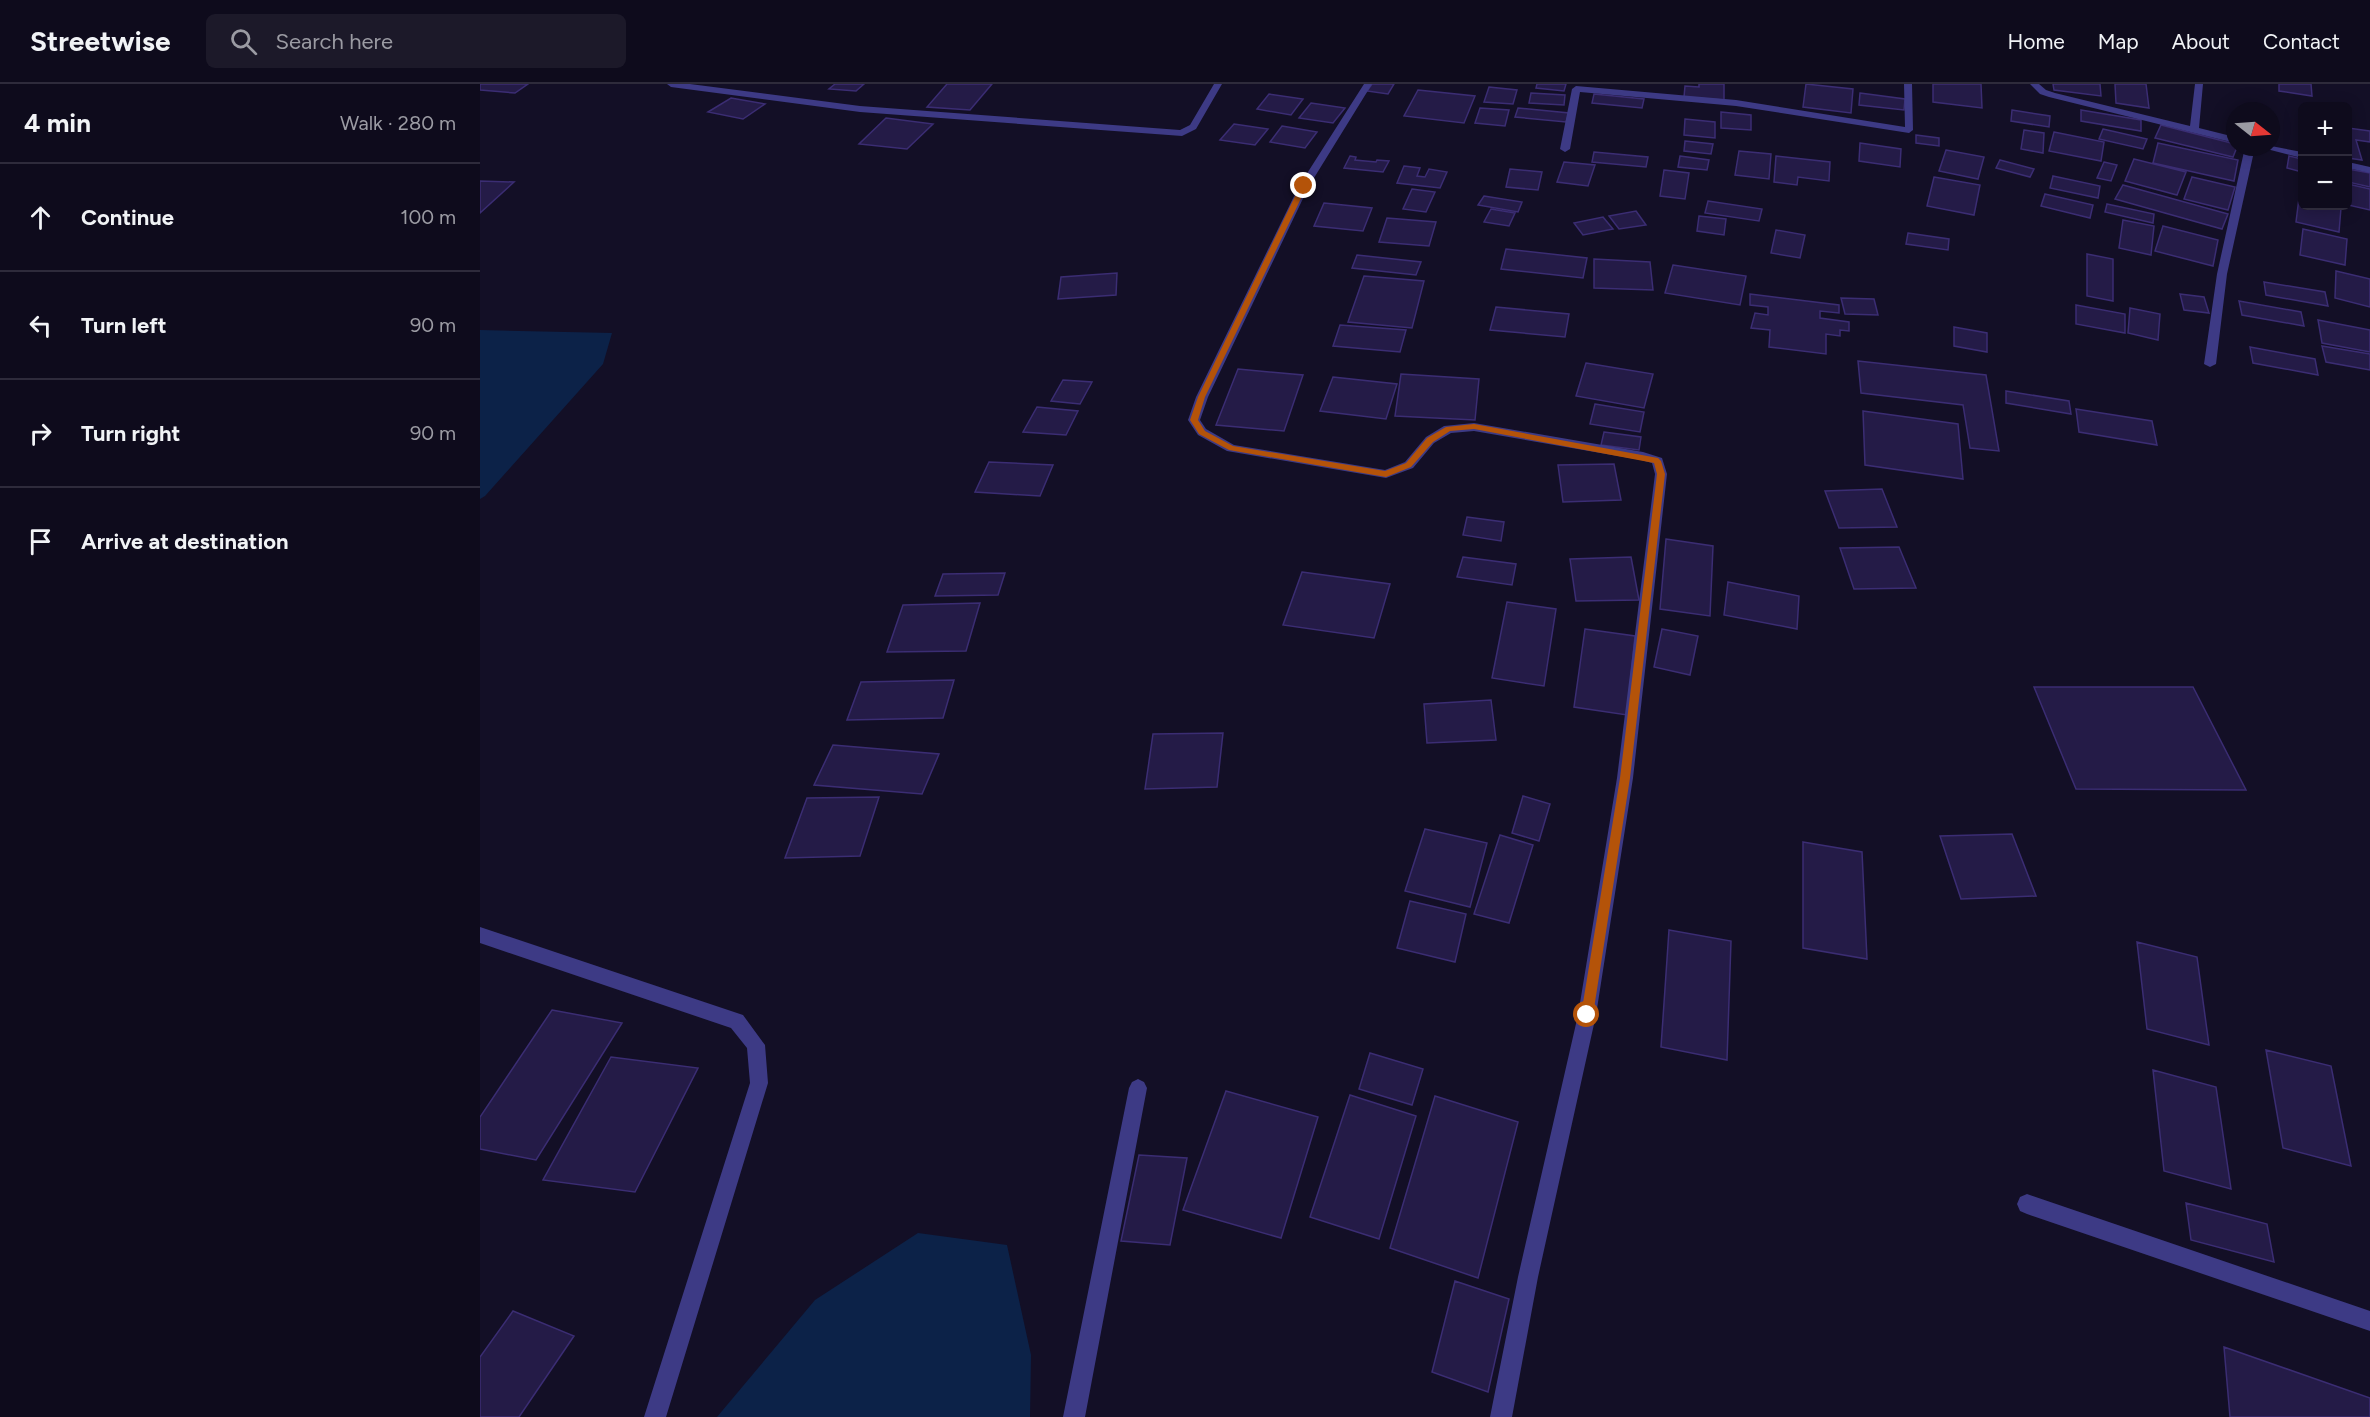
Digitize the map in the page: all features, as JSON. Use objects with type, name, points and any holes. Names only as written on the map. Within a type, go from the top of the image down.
[{"type":"street","points":[[671,84],[860,109],[1174,133],[1182,133],[1193,127],[1218,84]]},
{"type":"street","points":[[1368,84],[1304,186],[1202,397],[1194,420],[1202,432],[1231,448],[1386,474],[1409,465],[1430,440],[1448,429],[1474,427],[1643,456],[1658,461],[1661,474],[1625,778],[1587,1015],[1528,1277],[1501,1417]]},
{"type":"street","points":[[1565,149],[1577,86],[1737,103],[1909,130],[1908,84]]},
{"type":"street","points":[[2034,84],[2043,92],[2052,95],[2226,138]]},
{"type":"street","points":[[2194,130],[2199,84]]},
{"type":"street","points":[[2280,150],[2298,154]]},
{"type":"street","points":[[2210,364],[2222,274],[2248,156]]},
{"type":"street","points":[[2352,166],[2370,171]]},
{"type":"street","points":[[480,934],[737,1021],[756,1045],[759,1083],[655,1417]]},
{"type":"street","points":[[1074,1417],[1138,1088]]},
{"type":"street","points":[[2027,1204],[2370,1321]]},
{"type":"water","points":[[480,330],[612,333],[603,364],[480,499]]},
{"type":"water","points":[[918,1233],[1007,1245],[1031,1355],[1030,1417],[717,1417],[815,1300]]},
{"type":"building","points":[[480,84],[528,84],[515,93],[480,90]]},
{"type":"building","points":[[835,84],[864,84],[856,91],[829,89]]},
{"type":"building","points":[[947,84],[992,84],[970,110],[927,107]]},
{"type":"building","points":[[1372,84],[1394,84],[1388,94],[1367,91]]},
{"type":"building","points":[[1537,84],[1566,84],[1564,91],[1536,88]]},
{"type":"building","points":[[1699,84],[1724,84],[1724,100],[1684,97],[1685,86],[1699,87]]},
{"type":"building","points":[[1806,84],[1853,89],[1851,113],[1803,107]]},
{"type":"building","points":[[1933,84],[1981,84],[1982,108],[1933,102]]},
{"type":"building","points":[[2053,84],[2100,84],[2101,96],[2054,90]]},
{"type":"building","points":[[2115,84],[2146,84],[2149,108],[2116,103]]},
{"type":"building","points":[[2279,84],[2311,84],[2312,96],[2279,91]]},
{"type":"building","points":[[1489,87],[1517,90],[1513,104],[1484,102]]},
{"type":"building","points":[[1418,90],[1475,96],[1464,123],[1404,116]]},
{"type":"building","points":[[1531,93],[1565,95],[1564,105],[1529,103]]},
{"type":"building","points":[[1860,93],[1905,99],[1904,110],[1859,105]]},
{"type":"building","points":[[1269,94],[1303,99],[1291,115],[1257,109]]},
{"type":"building","points":[[1594,94],[1644,99],[1642,108],[1592,103]]},
{"type":"building","points":[[731,98],[765,104],[743,119],[708,112]]},
{"type":"building","points":[[1311,103],[1345,108],[1333,123],[1299,118]]},
{"type":"building","points":[[1480,108],[1509,110],[1505,126],[1475,123]]},
{"type":"building","points":[[1518,108],[1569,113],[1566,122],[1515,117]]},
{"type":"building","points":[[2012,110],[2050,116],[2049,127],[2011,121]]},
{"type":"building","points":[[2081,110],[2141,120],[2141,131],[2081,121]]},
{"type":"building","points":[[1721,112],[1751,115],[1751,130],[1721,128]]},
{"type":"building","points":[[886,118],[933,124],[907,149],[859,144]]},
{"type":"building","points":[[1685,119],[1715,122],[1715,138],[1684,135]]},
{"type":"building","points":[[1234,124],[1268,129],[1255,145],[1220,140]]},
{"type":"building","points":[[2161,125],[2226,142],[2226,155],[2155,138]]},
{"type":"building","points":[[1282,126],[1317,132],[1305,148],[1270,142]]},
{"type":"building","points":[[2103,129],[2147,139],[2143,149],[2099,139]]},
{"type":"building","points":[[2352,129],[2370,131],[2370,142],[2356,140],[2362,160],[2352,159]]},
{"type":"building","points":[[2024,130],[2044,133],[2043,153],[2021,149]]},
{"type":"building","points":[[2054,132],[2104,142],[2101,161],[2049,151]]},
{"type":"building","points":[[1916,135],[1939,138],[1939,146],[1916,143]]},
{"type":"building","points":[[1685,141],[1713,144],[1711,154],[1684,151]]},
{"type":"building","points":[[1860,143],[1901,149],[1900,167],[1859,161]]},
{"type":"building","points":[[2158,143],[2238,160],[2234,181],[2153,163]]},
{"type":"building","points":[[1946,150],[1984,157],[1978,179],[1939,171]]},
{"type":"building","points":[[1739,151],[1771,154],[1769,179],[1735,175]]},
{"type":"building","points":[[1594,152],[1648,157],[1646,167],[1592,162]]},
{"type":"building","points":[[1350,156],[1356,157],[1355,160],[1389,161],[1383,172],[1344,168]]},
{"type":"building","points":[[1680,156],[1709,160],[1707,170],[1678,167]]},
{"type":"building","points":[[1776,156],[1830,162],[1829,181],[1798,177],[1797,185],[1774,182]]},
{"type":"building","points":[[2289,156],[2298,158],[2298,171],[2287,168]]},
{"type":"building","points":[[2134,159],[2186,172],[2177,195],[2125,181]]},
{"type":"building","points":[[2000,160],[2034,169],[2030,177],[1996,168]]},
{"type":"building","points":[[1564,162],[1595,165],[1588,186],[1557,182]]},
{"type":"building","points":[[2104,162],[2117,165],[2111,181],[2097,178]]},
{"type":"building","points":[[1404,166],[1420,168],[1417,176],[1425,177],[1429,169],[1447,172],[1440,188],[1397,183]]},
{"type":"building","points":[[1510,169],[1542,172],[1538,190],[1506,187]]},
{"type":"building","points":[[1664,170],[1689,173],[1685,199],[1660,196]]},
{"type":"building","points":[[2352,170],[2370,173],[2370,187],[2352,183]]},
{"type":"building","points":[[2053,176],[2100,186],[2098,198],[2050,188]]},
{"type":"building","points":[[1934,177],[1980,185],[1974,215],[1927,206]]},
{"type":"building","points":[[2192,177],[2235,187],[2228,210],[2184,199]]},
{"type":"building","points":[[480,181],[514,182],[480,213]]},
{"type":"building","points":[[2123,185],[2228,214],[2222,229],[2115,199]]},
{"type":"building","points":[[2352,185],[2370,189],[2370,210],[2352,206]]},
{"type":"building","points":[[1412,189],[1435,192],[1426,212],[1403,209]]},
{"type":"building","points":[[2045,194],[2093,205],[2090,218],[2041,206]]},
{"type":"building","points":[[1484,196],[1522,202],[1518,212],[1478,205]]},
{"type":"building","points":[[1708,201],[1762,209],[1759,221],[1705,213]]},
{"type":"building","points":[[1324,203],[1372,208],[1363,231],[1314,226]]},
{"type":"building","points":[[2107,204],[2154,214],[2153,223],[2105,212]]},
{"type":"building","points":[[2298,206],[2298,210],[2341,210],[2339,232],[2296,222]]},
{"type":"building","points":[[1491,209],[1515,213],[1509,226],[1484,222]]},
{"type":"building","points":[[1636,211],[1646,225],[1619,229],[1609,216]]},
{"type":"building","points":[[1699,216],[1726,219],[1724,235],[1697,231]]},
{"type":"building","points":[[1603,217],[1613,229],[1583,235],[1574,223]]},
{"type":"building","points":[[1387,218],[1436,222],[1429,246],[1379,242]]},
{"type":"building","points":[[2123,220],[2154,226],[2151,255],[2119,248]]},
{"type":"building","points":[[2163,226],[2218,240],[2213,266],[2155,251]]},
{"type":"building","points":[[2303,229],[2347,239],[2345,265],[2300,255]]},
{"type":"building","points":[[1776,230],[1805,235],[1800,258],[1771,253]]},
{"type":"building","points":[[1908,233],[1949,239],[1948,250],[1906,244]]},
{"type":"building","points":[[1506,249],[1587,258],[1583,278],[1501,269]]},
{"type":"building","points":[[2087,254],[2113,259],[2113,301],[2087,296]]},
{"type":"building","points":[[1357,255],[1421,262],[1416,275],[1352,268]]},
{"type":"building","points":[[1594,259],[1650,262],[1653,290],[1594,288]]},
{"type":"building","points":[[1673,265],[1746,276],[1740,305],[1665,293]]},
{"type":"building","points":[[2336,271],[2370,279],[2370,307],[2335,298]]},
{"type":"building","points":[[1117,273],[1116,295],[1058,299],[1061,277]]},
{"type":"building","points":[[1364,276],[1424,281],[1412,328],[1348,322]]},
{"type":"building","points":[[2264,282],[2325,292],[2328,306],[2266,295]]},
{"type":"building","points":[[1750,294],[1839,305],[1839,313],[1820,311],[1820,318],[1849,322],[1849,331],[1840,330],[1840,336],[1826,334],[1826,354],[1769,347],[1770,330],[1751,328],[1755,313],[1768,315],[1768,307],[1750,305]]},
{"type":"building","points":[[2180,294],[2204,297],[2209,313],[2184,310]]},
{"type":"building","points":[[1841,298],[1874,299],[1878,315],[1845,314]]},
{"type":"building","points":[[2239,301],[2301,312],[2304,326],[2242,315]]},
{"type":"building","points":[[2076,305],[2125,314],[2125,333],[2076,324]]},
{"type":"building","points":[[1496,307],[1569,314],[1565,337],[1490,330]]},
{"type":"building","points":[[2130,308],[2160,314],[2158,340],[2128,333]]},
{"type":"building","points":[[2318,320],[2370,330],[2370,352],[2322,343]]},
{"type":"building","points":[[1340,325],[1406,330],[1400,352],[1333,346]]},
{"type":"building","points":[[1954,327],[1987,333],[1987,352],[1954,346]]},
{"type":"building","points":[[2322,346],[2370,354],[2370,370],[2326,362]]},
{"type":"building","points":[[2250,347],[2315,359],[2318,375],[2253,363]]},
{"type":"building","points":[[1858,361],[1986,375],[1999,451],[1970,448],[1963,405],[1861,393]]},
{"type":"building","points":[[1586,363],[1653,374],[1644,408],[1576,396]]},
{"type":"building","points":[[1238,369],[1303,375],[1284,431],[1216,425]]},
{"type":"building","points":[[1401,374],[1479,379],[1475,420],[1395,416]]},
{"type":"building","points":[[1333,377],[1397,384],[1386,419],[1320,411]]},
{"type":"building","points":[[1063,380],[1092,382],[1080,404],[1051,401]]},
{"type":"building","points":[[2006,391],[2069,401],[2071,414],[2006,403]]},
{"type":"building","points":[[1595,404],[1644,412],[1640,432],[1590,424]]},
{"type":"building","points":[[1037,407],[1078,411],[1066,435],[1023,432]]},
{"type":"building","points":[[2076,409],[2152,421],[2157,445],[2079,432]]},
{"type":"building","points":[[1863,411],[1958,424],[1963,479],[1865,465]]},
{"type":"building","points":[[1604,432],[1641,437],[1639,450],[1601,445]]},
{"type":"building","points":[[989,462],[1053,465],[1040,496],[975,492]]},
{"type":"building","points":[[1614,464],[1621,500],[1563,502],[1558,465]]},
{"type":"building","points":[[1882,489],[1897,527],[1839,528],[1825,491]]},
{"type":"building","points":[[1467,517],[1504,522],[1501,541],[1463,535]]},
{"type":"building","points":[[1666,539],[1713,546],[1710,616],[1660,609]]},
{"type":"building","points":[[1899,547],[1916,588],[1854,589],[1840,548]]},
{"type":"building","points":[[1463,557],[1516,564],[1512,585],[1457,577]]},
{"type":"building","points":[[1631,557],[1639,600],[1576,601],[1570,559]]},
{"type":"building","points":[[1302,572],[1390,584],[1374,638],[1283,625]]},
{"type":"building","points":[[1005,573],[998,595],[935,596],[943,574]]},
{"type":"building","points":[[1728,582],[1799,596],[1797,629],[1724,615]]},
{"type":"building","points":[[1507,602],[1556,609],[1544,686],[1492,678]]},
{"type":"building","points":[[980,603],[966,651],[887,652],[903,605]]},
{"type":"building","points":[[1585,629],[1635,636],[1627,715],[1574,707]]},
{"type":"building","points":[[1662,629],[1698,636],[1690,675],[1654,667]]},
{"type":"building","points":[[954,680],[943,718],[847,720],[861,682]]},
{"type":"building","points":[[2034,687],[2193,687],[2246,790],[2076,789]]},
{"type":"building","points":[[1491,700],[1496,740],[1427,743],[1424,704]]},
{"type":"building","points":[[1223,733],[1217,787],[1145,789],[1153,734]]},
{"type":"building","points":[[833,745],[939,754],[922,794],[814,785]]},
{"type":"building","points":[[1523,796],[1550,804],[1539,841],[1512,833]]},
{"type":"building","points":[[879,797],[860,856],[785,858],[807,798]]},
{"type":"building","points":[[1425,829],[1487,843],[1470,907],[1405,891]]},
{"type":"building","points":[[2012,834],[2036,896],[1961,899],[1940,836]]},
{"type":"building","points":[[1500,835],[1533,845],[1509,923],[1474,914]]},
{"type":"building","points":[[1803,842],[1862,852],[1867,959],[1803,948]]},
{"type":"building","points":[[1410,901],[1466,914],[1455,962],[1397,948]]},
{"type":"building","points":[[1669,930],[1731,941],[1727,1060],[1661,1047]]},
{"type":"building","points":[[2137,942],[2197,957],[2209,1045],[2147,1029]]},
{"type":"building","points":[[552,1010],[622,1023],[536,1160],[480,1149],[480,1117]]},
{"type":"building","points":[[2266,1050],[2331,1066],[2351,1166],[2283,1148]]},
{"type":"building","points":[[1370,1053],[1423,1069],[1412,1105],[1359,1089]]},
{"type":"building","points":[[611,1057],[698,1068],[635,1192],[543,1180]]},
{"type":"building","points":[[2153,1070],[2216,1087],[2231,1189],[2164,1171]]},
{"type":"building","points":[[1226,1091],[1318,1117],[1281,1238],[1183,1210]]},
{"type":"building","points":[[1350,1095],[1416,1116],[1379,1239],[1310,1217]]},
{"type":"building","points":[[1435,1096],[1518,1122],[1478,1278],[1390,1248]]},
{"type":"building","points":[[1139,1155],[1187,1158],[1170,1245],[1121,1241]]},
{"type":"building","points":[[2186,1203],[2267,1224],[2274,1262],[2191,1240]]},
{"type":"building","points":[[1455,1281],[1509,1299],[1488,1392],[1432,1372]]},
{"type":"building","points":[[513,1311],[574,1336],[519,1417],[480,1417],[480,1357]]},
{"type":"building","points":[[2224,1347],[2370,1398],[2370,1417],[2230,1417]]},
{"type":"route","points":[[1304,186],[1202,397],[1194,420],[1202,432],[1231,448],[1386,474],[1409,465],[1430,440],[1448,429],[1474,427],[1643,456],[1658,461],[1661,474],[1625,778],[1587,1015]]}]
